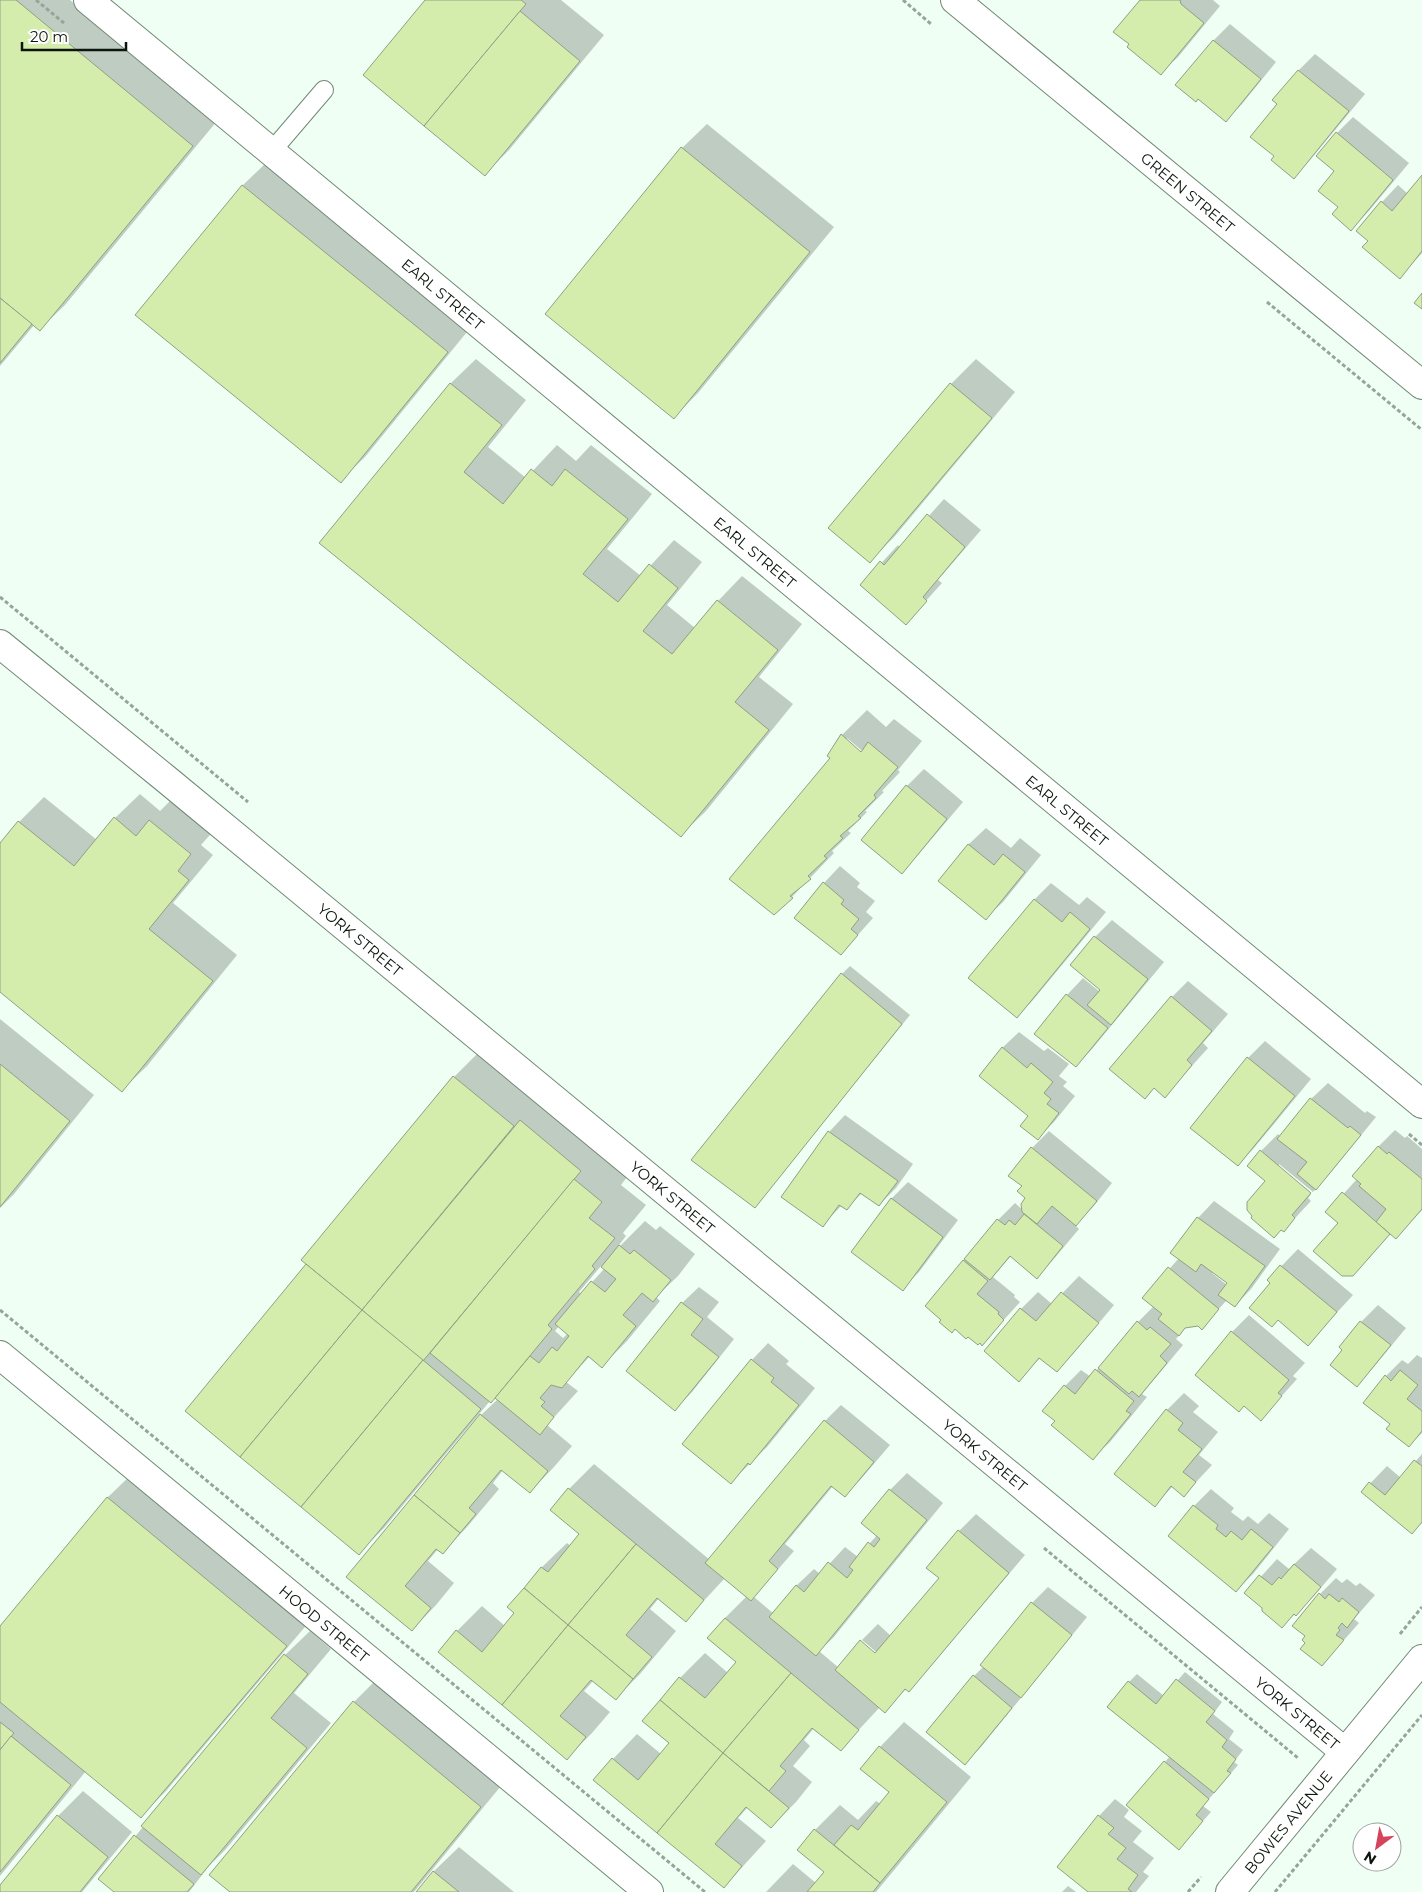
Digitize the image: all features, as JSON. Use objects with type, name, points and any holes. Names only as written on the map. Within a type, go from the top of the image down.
[{"type":"street","name":"EARL STREET","points":[[88,0],[1422,1104]]},
{"type":"street","name":"GREEN STREET","points":[[955,0],[1422,385]]},
{"type":"street","name":"YORK STREET","points":[[0,644],[1345,1752]]},
{"type":"street","name":"HOOD STREET","points":[[0,1355],[649,1892]]},
{"type":"street","name":"BOWES AVENUE","points":[[1230,1892],[1422,1659]]},
{"type":"lane","points":[[271,152],[324,90]]},
{"type":"path","points":[[0,1310],[705,1892]]},
{"type":"path","points":[[1276,1892],[1422,1715]]},
{"type":"building","points":[[0,0],[16,0],[193,146],[40,331],[0,298]]},
{"type":"building","points":[[425,0],[521,0],[526,4],[424,126],[363,75]]},
{"type":"building","points":[[1140,0],[1180,0],[1181,4],[1204,23],[1161,75],[1127,47],[1129,44],[1113,32]]},
{"type":"building","points":[[520,11],[580,61],[485,176],[424,126]]},
{"type":"building","points":[[1213,40],[1261,79],[1226,122],[1198,99],[1196,102],[1175,85]]},
{"type":"building","points":[[1298,70],[1349,111],[1294,179],[1271,160],[1274,156],[1250,137],[1277,104],[1272,100]]},
{"type":"building","points":[[1336,132],[1393,180],[1351,231],[1332,214],[1338,207],[1318,191],[1334,171],[1316,156]]},
{"type":"building","points":[[681,147],[810,252],[674,419],[545,314]]},
{"type":"building","points":[[1422,175],[1422,251],[1400,279],[1362,247],[1368,241],[1356,231],[1381,201],[1392,211]]},
{"type":"building","points":[[242,185],[448,352],[341,483],[135,315]]},
{"type":"building","points":[[1422,293],[1422,309],[1414,303]]},
{"type":"building","points":[[0,298],[32,324],[0,363]]},
{"type":"building","points":[[450,383],[502,425],[464,472],[503,504],[531,469],[552,486],[565,469],[628,519],[583,574],[618,602],[649,564],[678,588],[643,631],[672,654],[717,600],[778,650],[735,702],[769,730],[681,837],[319,543]]},
{"type":"building","points":[[950,383],[992,418],[870,563],[828,528]]},
{"type":"building","points":[[927,514],[965,547],[923,597],[927,601],[906,625],[860,585],[880,561],[884,565]]},
{"type":"building","points":[[841,734],[861,752],[868,742],[898,767],[874,795],[876,798],[858,816],[861,818],[840,836],[843,838],[824,856],[827,858],[808,876],[811,879],[790,896],[793,898],[774,915],[729,879],[830,758],[827,756]]},
{"type":"building","points":[[906,785],[947,819],[902,874],[861,840]]},
{"type":"building","points":[[114,817],[136,836],[149,820],[191,854],[178,871],[189,880],[149,929],[213,981],[122,1092],[0,992],[0,843],[18,821],[74,866]]},
{"type":"building","points":[[968,844],[994,865],[1003,854],[1025,872],[986,920],[938,881]]},
{"type":"building","points":[[823,882],[844,900],[841,904],[859,919],[851,929],[858,935],[841,955],[794,918]]},
{"type":"building","points":[[1034,899],[1062,922],[1070,912],[1090,929],[1017,1018],[968,978]]},
{"type":"building","points":[[1094,936],[1148,979],[1111,1025],[1087,1005],[1100,990],[1070,965]]},
{"type":"building","points":[[841,973],[902,1024],[755,1208],[691,1160]]},
{"type":"building","points":[[1066,994],[1108,1028],[1076,1067],[1034,1034]]},
{"type":"building","points":[[1171,996],[1212,1031],[1187,1060],[1192,1065],[1165,1098],[1154,1088],[1145,1099],[1109,1069]]},
{"type":"building","points":[[1002,1047],[1027,1068],[1031,1063],[1053,1082],[1044,1093],[1051,1099],[1047,1104],[1059,1113],[1038,1140],[1020,1126],[1028,1116],[979,1076]]},
{"type":"building","points":[[1247,1057],[1295,1096],[1238,1166],[1190,1128]]},
{"type":"building","points":[[0,1064],[70,1121],[0,1207]]},
{"type":"building","points":[[453,1076],[514,1126],[362,1310],[301,1260]]},
{"type":"building","points":[[1310,1098],[1348,1128],[1350,1126],[1361,1135],[1316,1190],[1297,1174],[1307,1162],[1277,1139]]},
{"type":"building","points":[[520,1120],[581,1171],[423,1361],[362,1310]]},
{"type":"building","points":[[828,1131],[898,1181],[879,1206],[860,1193],[847,1210],[839,1205],[823,1227],[781,1197]]},
{"type":"building","points":[[1378,1146],[1387,1154],[1389,1152],[1422,1179],[1422,1209],[1396,1239],[1376,1222],[1386,1209],[1359,1186],[1361,1184],[1352,1176]]},
{"type":"building","points":[[1031,1147],[1097,1201],[1076,1226],[1052,1206],[1037,1224],[1022,1212],[1021,1204],[1025,1198],[1017,1191],[1022,1186],[1008,1176]]},
{"type":"building","points":[[1260,1150],[1311,1193],[1292,1215],[1295,1218],[1284,1232],[1281,1230],[1274,1238],[1251,1218],[1252,1216],[1247,1210],[1247,1202],[1265,1181],[1247,1166]]},
{"type":"building","points":[[574,1179],[602,1202],[589,1218],[615,1238],[592,1266],[595,1269],[548,1325],[552,1329],[491,1403],[430,1353]]},
{"type":"building","points":[[1342,1192],[1390,1234],[1353,1276],[1342,1276],[1313,1251],[1338,1223],[1325,1212]]},
{"type":"building","points":[[891,1198],[943,1237],[903,1291],[851,1252]]},
{"type":"building","points":[[1024,1214],[1063,1246],[1037,1279],[1010,1256],[990,1280],[964,1259],[997,1219],[1005,1225],[1009,1220],[1015,1225]]},
{"type":"building","points":[[1197,1217],[1265,1266],[1235,1307],[1218,1295],[1227,1283],[1201,1264],[1196,1272],[1170,1253]]},
{"type":"building","points":[[619,1245],[630,1254],[634,1250],[671,1280],[653,1302],[642,1293],[623,1315],[636,1326],[602,1368],[588,1356],[562,1388],[551,1385],[540,1398],[545,1402],[541,1406],[554,1417],[540,1435],[495,1398],[530,1356],[539,1363],[552,1347],[557,1351],[569,1336],[555,1324],[591,1281],[605,1292],[616,1279],[601,1267]]},
{"type":"building","points":[[963,1260],[988,1281],[977,1294],[999,1312],[998,1314],[1004,1320],[982,1346],[968,1337],[966,1339],[955,1329],[952,1333],[925,1306]]},
{"type":"building","points":[[306,1264],[362,1310],[240,1457],[185,1411]]},
{"type":"building","points":[[1280,1265],[1337,1312],[1308,1346],[1278,1320],[1272,1327],[1249,1308],[1270,1283],[1267,1280]]},
{"type":"building","points":[[1168,1267],[1219,1309],[1202,1330],[1198,1326],[1185,1328],[1179,1336],[1158,1319],[1162,1314],[1142,1298]]},
{"type":"building","points":[[1061,1292],[1099,1323],[1057,1372],[1039,1358],[1019,1382],[984,1351],[1020,1308],[1036,1321]]},
{"type":"building","points":[[681,1302],[703,1319],[691,1335],[719,1357],[675,1411],[626,1371]]},
{"type":"building","points":[[362,1310],[423,1360],[301,1507],[240,1457]]},
{"type":"building","points":[[1137,1321],[1147,1330],[1150,1327],[1171,1344],[1160,1356],[1167,1363],[1139,1397],[1132,1391],[1129,1394],[1098,1368]]},
{"type":"building","points":[[1360,1321],[1391,1345],[1357,1387],[1330,1365],[1342,1350],[1339,1347]]},
{"type":"building","points":[[1231,1331],[1289,1380],[1278,1393],[1282,1396],[1261,1421],[1244,1406],[1239,1412],[1195,1375]]},
{"type":"building","points":[[751,1359],[774,1378],[771,1382],[799,1405],[750,1465],[748,1463],[731,1484],[682,1444]]},
{"type":"building","points":[[423,1360],[481,1409],[359,1555],[301,1507]]},
{"type":"building","points":[[1095,1369],[1134,1401],[1126,1411],[1131,1414],[1093,1460],[1051,1425],[1055,1421],[1042,1411],[1064,1385],[1075,1394]]},
{"type":"building","points":[[1400,1370],[1418,1385],[1407,1399],[1422,1411],[1422,1431],[1409,1447],[1386,1429],[1390,1424],[1363,1403],[1385,1375],[1391,1381]]},
{"type":"building","points":[[1166,1409],[1183,1423],[1178,1430],[1202,1449],[1183,1472],[1196,1482],[1184,1497],[1171,1486],[1155,1507],[1114,1474]]},
{"type":"building","points":[[480,1414],[548,1471],[530,1493],[501,1470],[469,1508],[476,1514],[460,1533],[414,1495]]},
{"type":"building","points":[[824,1420],[874,1462],[845,1497],[831,1486],[769,1561],[778,1569],[751,1601],[705,1563]]},
{"type":"building","points":[[1414,1460],[1422,1466],[1422,1522],[1412,1534],[1361,1492],[1369,1482],[1385,1495]]},
{"type":"building","points":[[568,1488],[636,1544],[568,1625],[524,1588],[541,1567],[548,1572],[579,1534],[550,1510]]},
{"type":"building","points":[[889,1489],[927,1520],[816,1656],[769,1617],[796,1585],[804,1592],[828,1562],[847,1578],[853,1570],[849,1567],[868,1542],[874,1547],[880,1539],[861,1523]]},
{"type":"building","points":[[414,1495],[460,1533],[443,1554],[436,1549],[405,1586],[431,1608],[412,1631],[346,1577]]},
{"type":"building","points":[[107,1497],[287,1646],[141,1818],[0,1702],[0,1626]]},
{"type":"building","points":[[1193,1505],[1218,1525],[1216,1529],[1226,1537],[1231,1531],[1242,1540],[1251,1529],[1273,1547],[1236,1592],[1168,1536]]},
{"type":"building","points":[[958,1530],[1009,1573],[909,1692],[905,1689],[885,1713],[835,1670],[860,1640],[875,1653],[939,1578],[926,1568]]},
{"type":"building","points":[[636,1544],[704,1600],[686,1622],[657,1598],[626,1635],[652,1657],[633,1679],[568,1625]]},
{"type":"building","points":[[1294,1564],[1321,1587],[1296,1616],[1294,1614],[1282,1628],[1244,1593],[1259,1575],[1272,1585],[1279,1577],[1281,1579]]},
{"type":"building","points":[[524,1588],[568,1625],[502,1705],[438,1652],[456,1630],[482,1652],[514,1613],[507,1607]]},
{"type":"building","points":[[1319,1593],[1325,1599],[1329,1594],[1339,1602],[1342,1598],[1359,1612],[1347,1628],[1342,1623],[1338,1628],[1340,1630],[1336,1635],[1344,1640],[1322,1666],[1300,1649],[1305,1643],[1302,1640],[1305,1636],[1292,1626]]},
{"type":"building","points":[[1031,1602],[1072,1635],[1021,1698],[980,1665]]},
{"type":"building","points":[[725,1618],[791,1673],[723,1753],[660,1700],[679,1677],[705,1698],[736,1662],[707,1638]]},
{"type":"building","points":[[568,1625],[633,1679],[616,1700],[591,1680],[560,1716],[586,1737],[567,1760],[502,1705]]},
{"type":"building","points":[[284,1654],[308,1674],[271,1718],[307,1748],[201,1875],[141,1826]]},
{"type":"building","points":[[791,1673],[859,1730],[841,1751],[812,1728],[780,1766],[786,1771],[769,1791],[723,1753]]},
{"type":"building","points":[[973,1675],[1012,1708],[965,1765],[926,1732]]},
{"type":"building","points":[[1176,1679],[1215,1711],[1206,1722],[1227,1740],[1222,1747],[1236,1759],[1227,1771],[1231,1773],[1214,1793],[1107,1707],[1128,1681],[1156,1704]]},
{"type":"building","points":[[660,1700],[723,1753],[657,1833],[593,1780],[612,1758],[638,1780],[669,1743],[642,1721]]},
{"type":"building","points":[[353,1701],[481,1807],[411,1892],[230,1892],[209,1875]]},
{"type":"building","points":[[0,1722],[14,1733],[0,1750]]},
{"type":"building","points":[[11,1736],[71,1785],[0,1872],[0,1750]]},
{"type":"building","points":[[879,1746],[947,1802],[880,1883],[834,1845],[851,1825],[858,1830],[889,1792],[860,1769]]},
{"type":"building","points":[[723,1753],[789,1808],[771,1828],[746,1807],[715,1844],[742,1866],[724,1888],[657,1833]]},
{"type":"building","points":[[1164,1761],[1209,1799],[1196,1815],[1203,1821],[1179,1850],[1126,1805]]},
{"type":"building","points":[[57,1815],[108,1857],[80,1892],[0,1892],[0,1885]]},
{"type":"building","points":[[1098,1815],[1114,1828],[1108,1834],[1126,1848],[1117,1859],[1138,1875],[1128,1889],[1132,1892],[1088,1892],[1057,1867]]},
{"type":"building","points":[[814,1829],[880,1883],[873,1892],[807,1892],[824,1872],[797,1850]]},
{"type":"building","points":[[134,1835],[194,1884],[187,1892],[114,1892],[98,1879]]},
{"type":"building","points":[[433,1871],[459,1892],[416,1892]]}]
